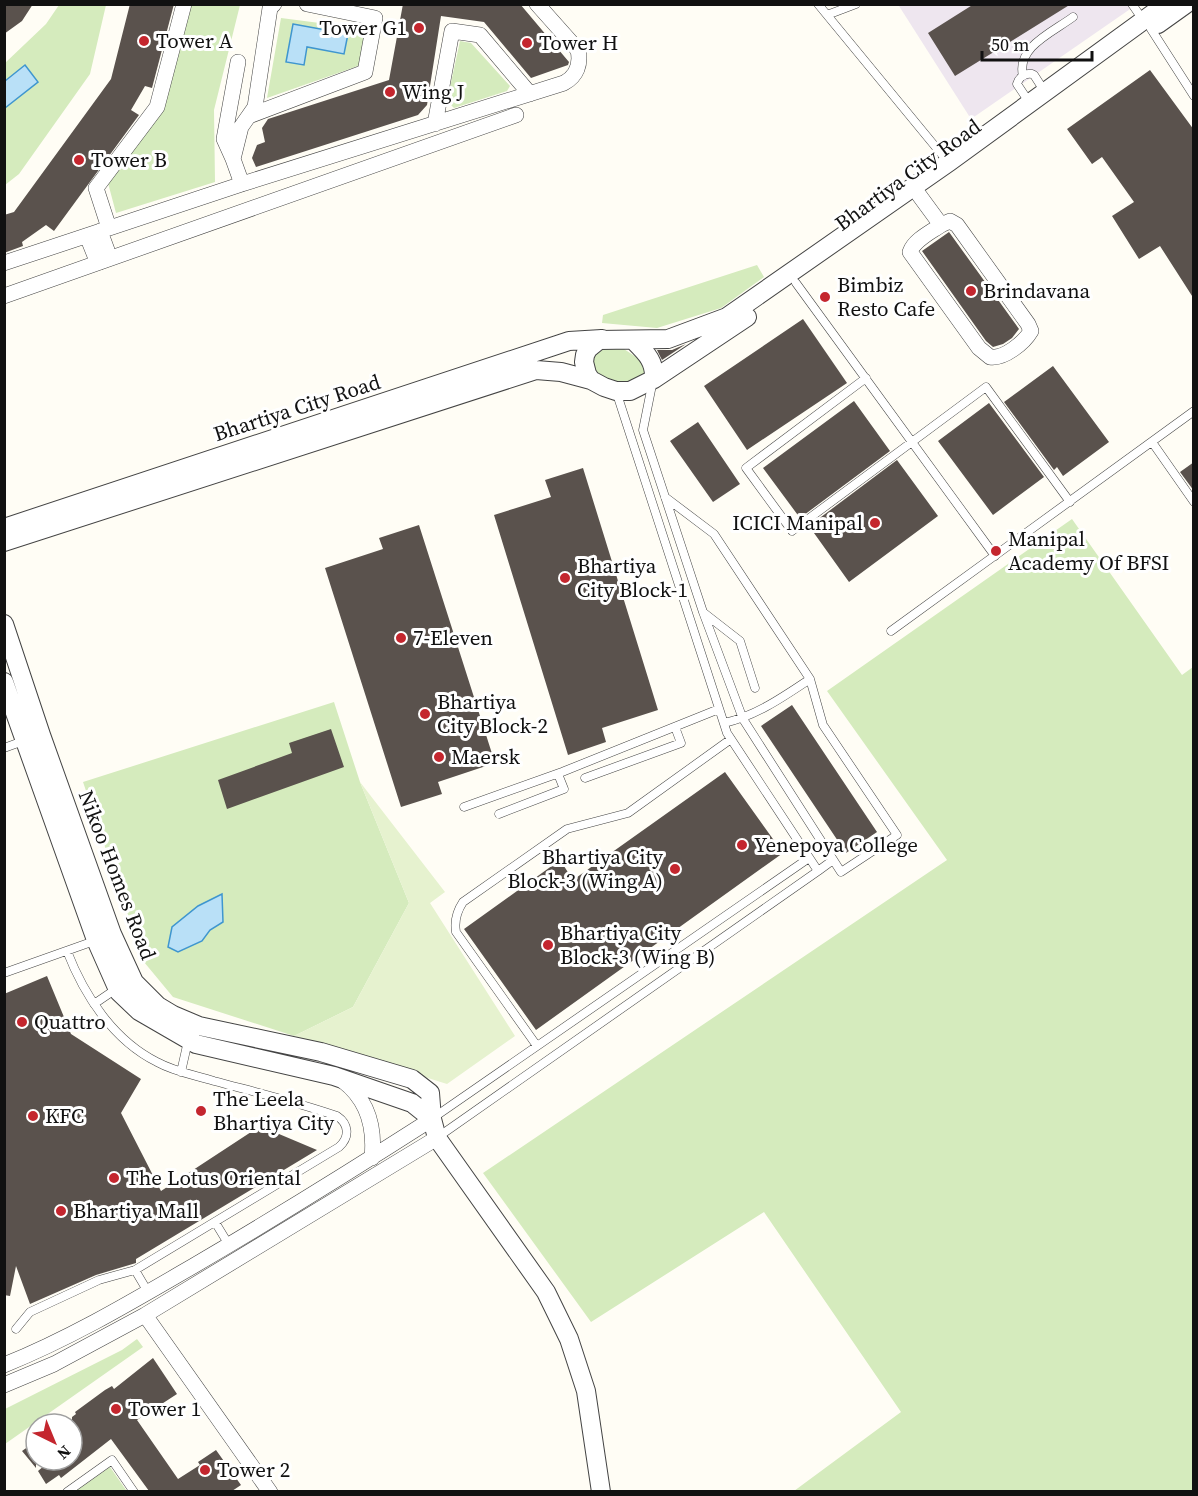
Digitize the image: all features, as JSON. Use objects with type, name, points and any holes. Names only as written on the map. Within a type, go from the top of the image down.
[{"type":"street","points":[[100,262],[107,250],[99,232],[96,188],[157,107],[184,4]]},
{"type":"street","points":[[233,159],[241,128],[255,107],[270,8],[274,4]]},
{"type":"street","points":[[249,116],[365,72],[375,18],[307,4]]},
{"type":"street","points":[[4,263],[242,184],[570,80],[579,63],[578,50],[537,4]]},
{"type":"street","name":"Bhartiya City Road","points":[[4,542],[536,370],[561,372],[591,380],[616,391],[630,391],[654,379],[796,284],[1147,24],[1166,4]]},
{"type":"street","name":"Bhartiya City Road","points":[[4,528],[569,341],[668,339],[727,317],[1046,92],[1147,24],[1186,4]]},
{"type":"street","points":[[435,124],[452,31],[480,35],[530,94]]},
{"type":"street","points":[[238,62],[224,139],[242,184]]},
{"type":"street","points":[[4,296],[516,115]]},
{"type":"street","points":[[919,195],[941,225]]},
{"type":"street","points":[[950,221],[957,225],[1028,324],[1031,331],[1027,337],[1000,357],[990,357],[979,348],[910,252],[921,238],[941,225],[950,221]]},
{"type":"street","points":[[591,380],[585,368],[585,355],[593,344],[606,339]]},
{"type":"street","points":[[634,341],[651,358],[655,369],[654,379]]},
{"type":"street","name":"Nikoo Homes Road","points":[[4,624],[33,738],[104,937],[117,988],[139,1011],[196,1044],[339,1077],[411,1103],[432,1119]]},
{"type":"street","name":"Nikoo Homes Road","points":[[4,682],[33,738]]},
{"type":"street","name":"Nikoo Homes Road","points":[[104,937],[134,982],[159,1006],[173,1015],[199,1026],[321,1052],[412,1079],[430,1093],[432,1119]]},
{"type":"street","points":[[339,1077],[355,1091],[366,1110],[373,1132],[372,1158]]},
{"type":"street","points":[[4,1365],[44,1349],[148,1292],[372,1158],[432,1119],[437,1138],[546,1292],[565,1331],[586,1392],[601,1491]]},
{"type":"street","points":[[4,1385],[54,1364],[145,1315],[437,1138]]},
{"type":"street","points":[[222,1249],[224,1268]]},
{"type":"street","points":[[145,1315],[270,1491]]},
{"type":"lane","points":[[818,4],[949,162]]},
{"type":"lane","points":[[827,15],[856,4]]},
{"type":"lane","points":[[1132,4],[1194,96]]},
{"type":"lane","points":[[1023,76],[1022,60],[1027,51],[1073,17]]},
{"type":"lane","points":[[1030,103],[1018,87],[1018,80],[1023,76],[1032,74],[1046,92]]},
{"type":"lane","points":[[796,284],[995,556]]},
{"type":"lane","points":[[867,378],[746,468],[792,531],[986,387],[1070,501]]},
{"type":"lane","points":[[654,379],[643,430],[665,497],[703,612],[743,719],[841,872],[897,835],[823,724],[810,679],[714,534],[665,497]]},
{"type":"lane","points":[[616,391],[724,723],[731,739],[818,871]]},
{"type":"lane","points":[[891,632],[1194,411]]},
{"type":"lane","points":[[1152,442],[1194,502]]},
{"type":"lane","points":[[703,612],[740,641],[755,688]]},
{"type":"lane","points":[[724,723],[743,719],[810,679]]},
{"type":"lane","points":[[464,807],[558,774],[719,709]]},
{"type":"lane","points":[[585,778],[681,743],[675,727]]},
{"type":"lane","points":[[4,748],[33,738]]},
{"type":"lane","points":[[537,1046],[456,932],[455,919],[463,902],[567,829],[628,813],[731,739]]},
{"type":"lane","points":[[499,814],[564,789],[558,774]]},
{"type":"lane","points":[[432,1119],[809,858]]},
{"type":"lane","points":[[437,1138],[833,860]]},
{"type":"lane","points":[[4,973],[104,937]]},
{"type":"lane","points":[[16,1329],[30,1312],[99,1280],[135,1270],[339,1147],[346,1138],[346,1128],[337,1116],[181,1072],[156,1062],[131,1045],[94,1004],[82,986],[67,951]]},
{"type":"lane","points":[[94,1004],[117,988]]},
{"type":"lane","points":[[181,1072],[188,1040]]},
{"type":"lane","points":[[215,1222],[222,1249]]},
{"type":"lane","points":[[135,1270],[148,1292]]},
{"type":"lane","points":[[67,1491],[112,1460],[134,1491]]},
{"type":"shaded area","points":[[905,4],[1136,5],[971,119],[899,6]]},
{"type":"green space","points":[[59,5],[106,5],[90,74],[19,174],[5,185],[4,64],[46,24]]},
{"type":"green space","points":[[191,5],[240,5],[214,110],[215,182],[116,213],[108,183],[162,112]]},
{"type":"green space","points":[[281,18],[366,29],[361,65],[267,98]]},
{"type":"green space","points":[[460,41],[471,43],[510,86],[507,91],[454,108],[447,101]]},
{"type":"green space","points":[[757,265],[764,277],[721,308],[657,328],[602,323],[603,315]]},
{"type":"green space","points":[[608,347],[624,349],[642,361],[645,373],[637,383],[615,384],[592,371],[593,353]]},
{"type":"green space","points":[[1072,519],[1182,675],[1193,667],[1193,1491],[794,1491],[901,1412],[764,1212],[591,1322],[483,1173],[947,860],[827,691]]},
{"type":"green space","points":[[334,702],[360,782],[409,903],[353,1007],[294,1036],[173,997],[144,962],[83,782]]},
{"type":"green space","points":[[360,782],[445,892],[430,903],[515,1036],[447,1084],[294,1036],[353,1007],[409,903]]},
{"type":"green space","points":[[137,1339],[143,1347],[51,1412],[24,1412],[24,1431],[5,1444],[5,1409],[122,1350]]},
{"type":"green space","points":[[110,1467],[126,1490],[76,1491]]},
{"type":"water","points":[[293,24],[348,34],[344,54],[307,47],[304,65],[286,62]]},
{"type":"water","points":[[25,65],[38,82],[5,108],[5,81]]},
{"type":"water","points":[[222,894],[223,922],[210,930],[202,941],[178,952],[168,947],[172,927],[198,906]]},
{"type":"building","points":[[4,4],[33,4],[22,21],[4,34]]},
{"type":"building","points":[[130,4],[174,4],[152,88],[145,86],[131,110],[139,115],[54,231],[46,225],[22,242],[23,246],[4,253],[4,215],[14,212],[111,79]]},
{"type":"building","name":"Wing J","points":[[403,4],[520,4],[569,62],[568,65],[531,78],[484,22],[441,16],[427,105],[418,115],[256,167],[252,158],[257,145],[265,142],[262,128],[268,119],[389,80]]},
{"type":"building","points":[[974,4],[1071,4],[955,76],[928,33]]},
{"type":"building","points":[[1150,70],[1194,130],[1194,299],[1160,246],[1139,259],[1112,216],[1134,202],[1102,157],[1092,164],[1067,129]]},
{"type":"building","name":"Brindavana","points":[[949,232],[1019,329],[1003,344],[993,347],[986,341],[922,251]]},
{"type":"building","points":[[803,319],[847,383],[747,450],[704,386]]},
{"type":"building","points":[[686,344],[662,360],[657,350],[672,350]]},
{"type":"building","points":[[1053,366],[1109,442],[1063,476],[1057,467],[1054,470],[1004,402]]},
{"type":"building","points":[[854,401],[890,451],[800,518],[763,468]]},
{"type":"building","points":[[989,403],[1044,477],[993,515],[938,441]]},
{"type":"building","points":[[698,422],[740,484],[713,502],[670,441]]},
{"type":"building","name":"ICICI Manipal","points":[[897,460],[938,516],[849,582],[809,526]]},
{"type":"building","points":[[1194,462],[1194,491],[1180,472]]},
{"type":"building","name":"Bhartiya City Block-1","points":[[583,468],[658,710],[602,728],[606,742],[568,755],[494,515],[551,497],[545,480]]},
{"type":"building","name":"Bhartiya City Block-2","points":[[419,525],[495,763],[438,782],[442,794],[401,807],[325,568],[383,549],[379,538]]},
{"type":"building","points":[[792,705],[877,832],[846,853],[761,726]]},
{"type":"building","points":[[331,729],[344,767],[227,809],[218,780],[292,753],[289,743]]},
{"type":"building","points":[[725,772],[783,853],[536,1030],[464,929],[560,860],[573,880]]},
{"type":"building","points":[[47,976],[71,1034],[141,1079],[121,1113],[161,1191],[260,1126],[317,1150],[136,1259],[136,1263],[96,1275],[30,1304],[16,1266],[10,1296],[4,1295],[4,994]]},
{"type":"building","points":[[153,1358],[177,1394],[137,1420],[178,1479],[200,1465],[198,1462],[216,1450],[241,1485],[232,1491],[149,1491],[111,1439],[84,1460],[84,1412],[75,1412],[105,1390],[112,1386],[114,1389]]},
{"type":"building","points":[[39,1472],[69,1472],[61,1478],[59,1475],[46,1484]]},
{"type":"place","name":"Tower G1","points":[[419,28]]},
{"type":"place","name":"Tower A","points":[[144,41]]},
{"type":"place","name":"Tower H","points":[[527,43]]},
{"type":"place","name":"Wing J","points":[[390,92]]},
{"type":"place","name":"Tower B","points":[[79,160]]},
{"type":"place","name":"Brindavana","points":[[971,291]]},
{"type":"place","name":"Bimbiz Resto Cafe","points":[[825,297]]},
{"type":"place","name":"ICICI Manipal","points":[[875,523]]},
{"type":"place","name":"Manipal Academy Of BFSI","points":[[996,551]]},
{"type":"place","name":"Bhartiya City Block-1","points":[[565,578]]},
{"type":"place","name":"7-Eleven","points":[[401,638]]},
{"type":"place","name":"Bhartiya City Block-2","points":[[425,714]]},
{"type":"place","name":"Maersk","points":[[439,757]]},
{"type":"place","name":"Yenepoya College","points":[[742,845]]},
{"type":"place","name":"Bhartiya City Block-3 (Wing A)","points":[[675,869]]},
{"type":"place","name":"Bhartiya City Block-3 (Wing B)","points":[[548,945]]},
{"type":"place","name":"Quattro","points":[[22,1022]]},
{"type":"place","name":"The Leela Bhartiya City","points":[[201,1111]]},
{"type":"place","name":"KFC","points":[[33,1116]]},
{"type":"place","name":"The Lotus Oriental","points":[[114,1178]]},
{"type":"place","name":"Bhartiya Mall","points":[[61,1211]]},
{"type":"place","name":"Tower 1","points":[[116,1409]]},
{"type":"place","name":"Tower 2","points":[[205,1470]]}]
